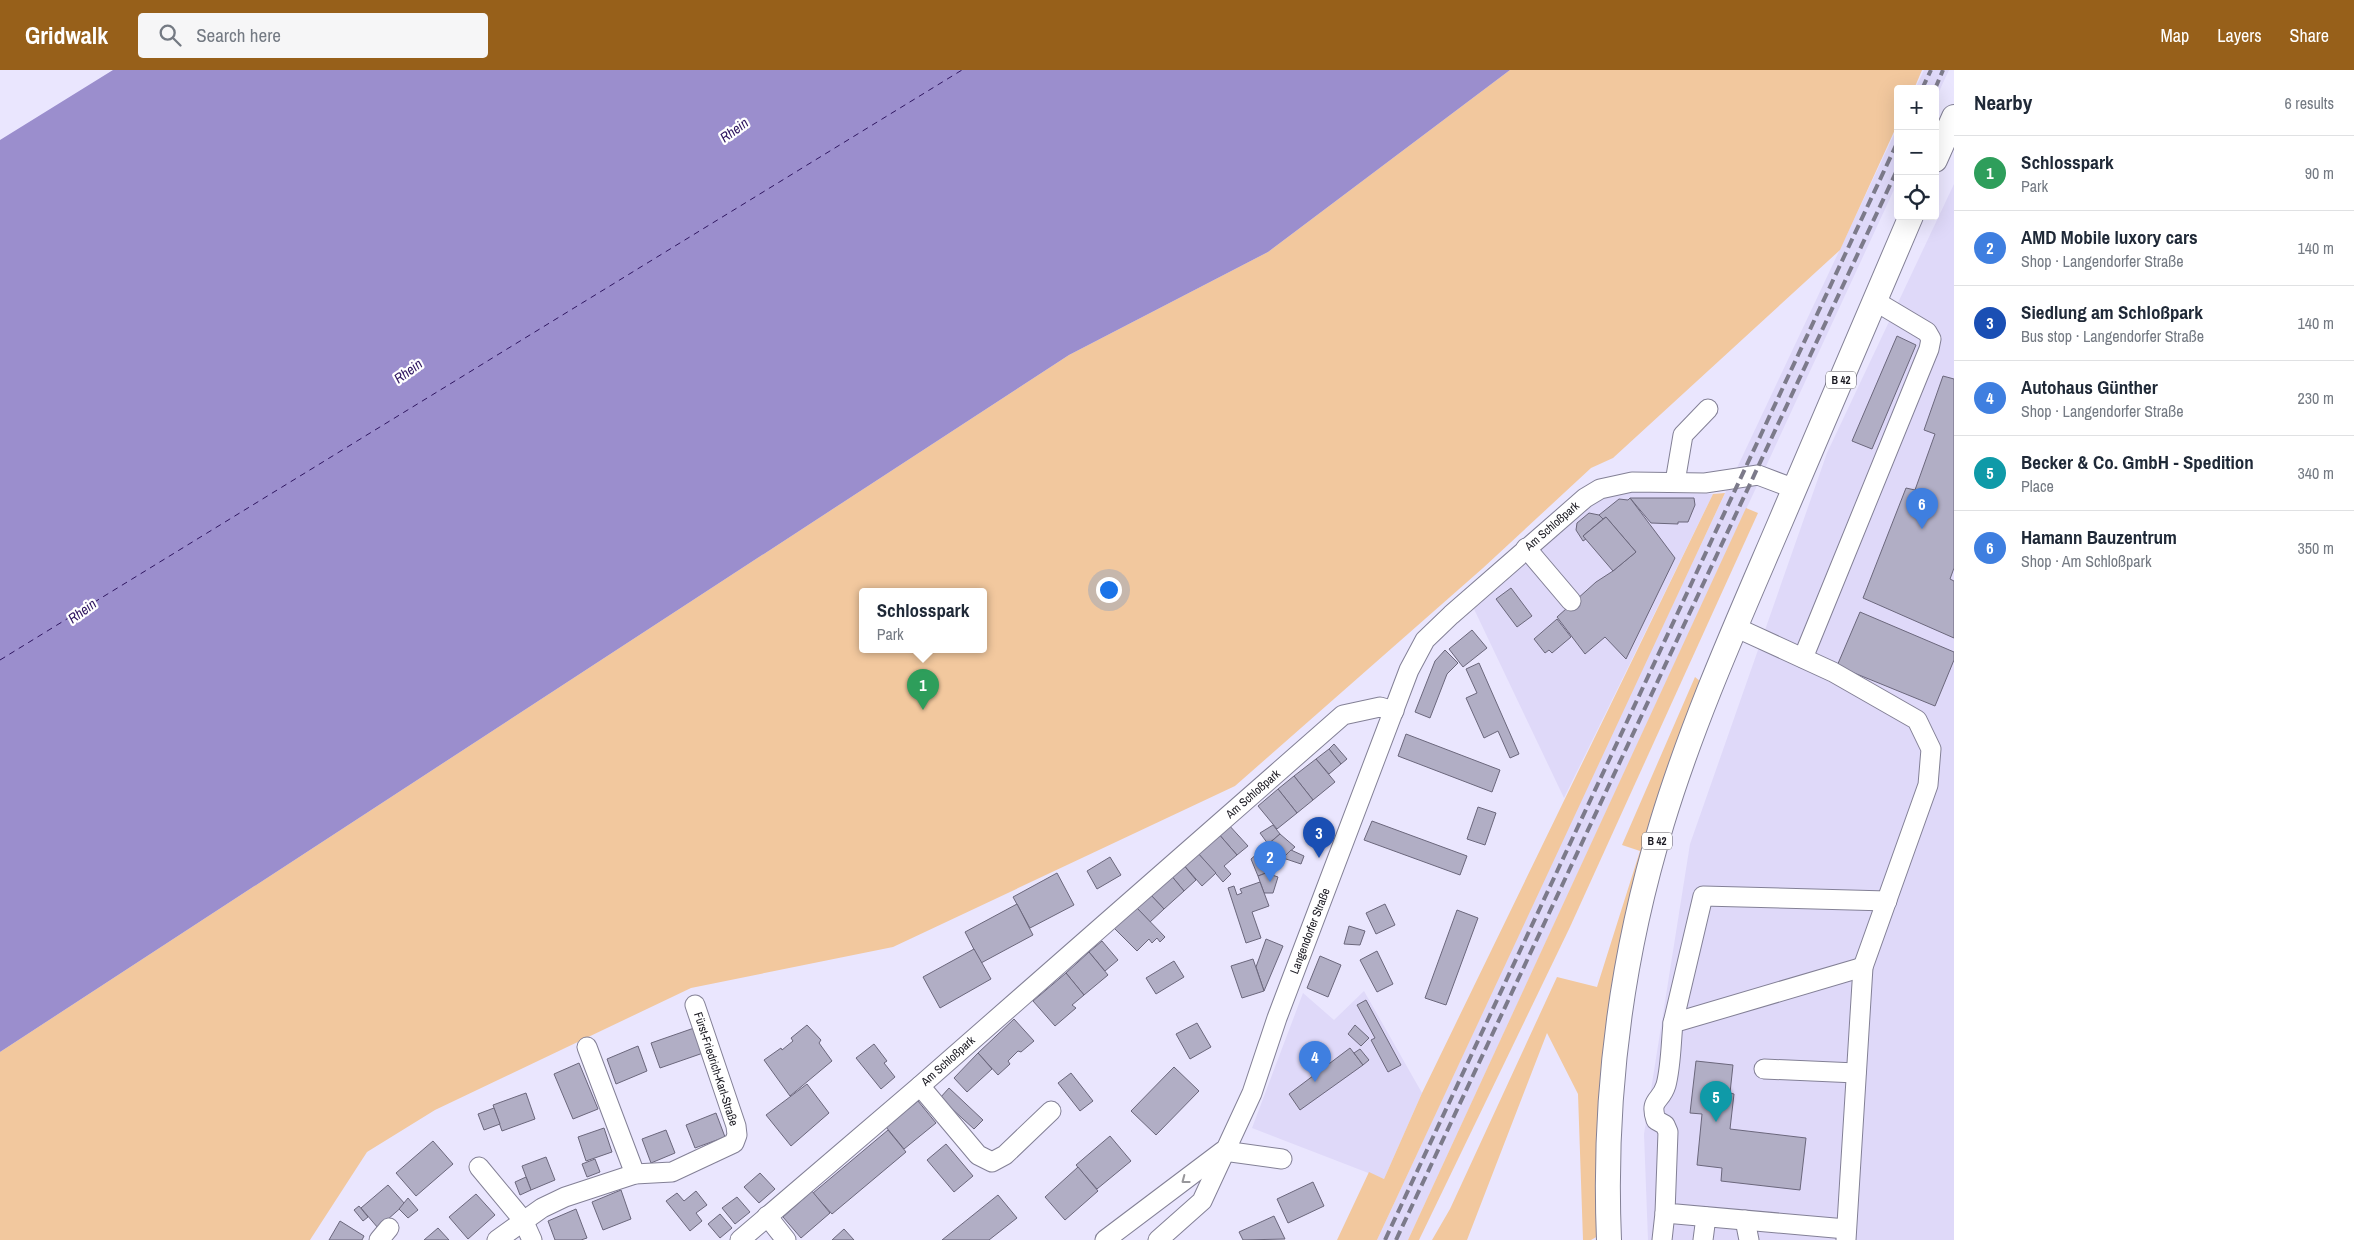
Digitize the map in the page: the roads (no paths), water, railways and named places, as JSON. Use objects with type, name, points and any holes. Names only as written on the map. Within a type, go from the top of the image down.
[{"type":"main road","points":[[1939,151],[1954,116]]},
{"type":"main road","name":"B 42","points":[[1610,1240],[1608,1164],[1612,1075],[1632,939],[1652,858],[1671,794],[1736,627],[1909,220]]},
{"type":"street","points":[[1803,658],[1929,349],[1931,339],[1927,332],[1875,300]]},
{"type":"street","points":[[1675,482],[1683,435],[1708,409]]},
{"type":"street","name":"Am Schloßpark","points":[[740,1240],[920,1086],[1344,716],[1380,706],[1394,710],[1408,670],[1425,640],[1584,498],[1600,490],[1622,483],[1705,483],[1758,475],[1795,489]]},
{"type":"street","points":[[1526,548],[1571,601]]},
{"type":"street","points":[[1665,1213],[1745,1220],[1846,1235],[1863,967],[1928,784],[1931,749],[1917,720],[1833,672],[1736,627]]},
{"type":"street","name":"Langendorfer Straße","points":[[1158,1240],[1202,1201],[1252,1093],[1277,1018],[1394,710]]},
{"type":"street","points":[[1662,1240],[1668,1132],[1665,1125],[1656,1120],[1652,1110],[1654,1102],[1665,1087],[1673,1023],[1704,896],[1887,901]]},
{"type":"street","points":[[1673,1023],[1863,967]]},
{"type":"street","name":"Fürst-Friedrich-Karl-Straße","points":[[497,1240],[523,1220],[565,1197],[635,1174],[672,1172],[734,1143],[737,1135],[696,1005]]},
{"type":"street","points":[[587,1047],[635,1174]]},
{"type":"street","points":[[1764,1069],[1856,1073]]},
{"type":"street","points":[[920,1086],[978,1155],[992,1162],[1005,1155],[1050,1111]]},
{"type":"street","points":[[1224,1151],[1282,1159]]},
{"type":"street","name":"Langendorfer Straße","points":[[1105,1240],[1224,1151]]},
{"type":"street","points":[[479,1167],[523,1220],[532,1240]]},
{"type":"street","points":[[767,1216],[786,1240]]},
{"type":"street","points":[[1703,1240],[1706,1216]]},
{"type":"street","points":[[1745,1220],[1749,1240]]},
{"type":"water","name":"Rhein","points":[[113,70],[1510,70],[1268,252],[1069,355],[0,1052],[0,140]]},
{"type":"railway","points":[[1924,85],[1931,70]]},
{"type":"railway","points":[[1937,85],[1943,70]]},
{"type":"railway","points":[[1385,1240],[1894,150]]},
{"type":"railway","points":[[1396,1240],[1895,175]]},
{"type":"place","name":"Hamann Bauzentrum","points":[[1922,529]]},
{"type":"place","name":"Schlosspark","points":[[923,710]]},
{"type":"place","name":"Siedlung am Schloßpark","points":[[1319,858]]},
{"type":"place","name":"AMD Mobile luxory cars","points":[[1270,882]]},
{"type":"place","name":"Autohaus Günther","points":[[1315,1082]]},
{"type":"place","name":"Becker & Co. GmbH - Spedition","points":[[1716,1122]]}]
